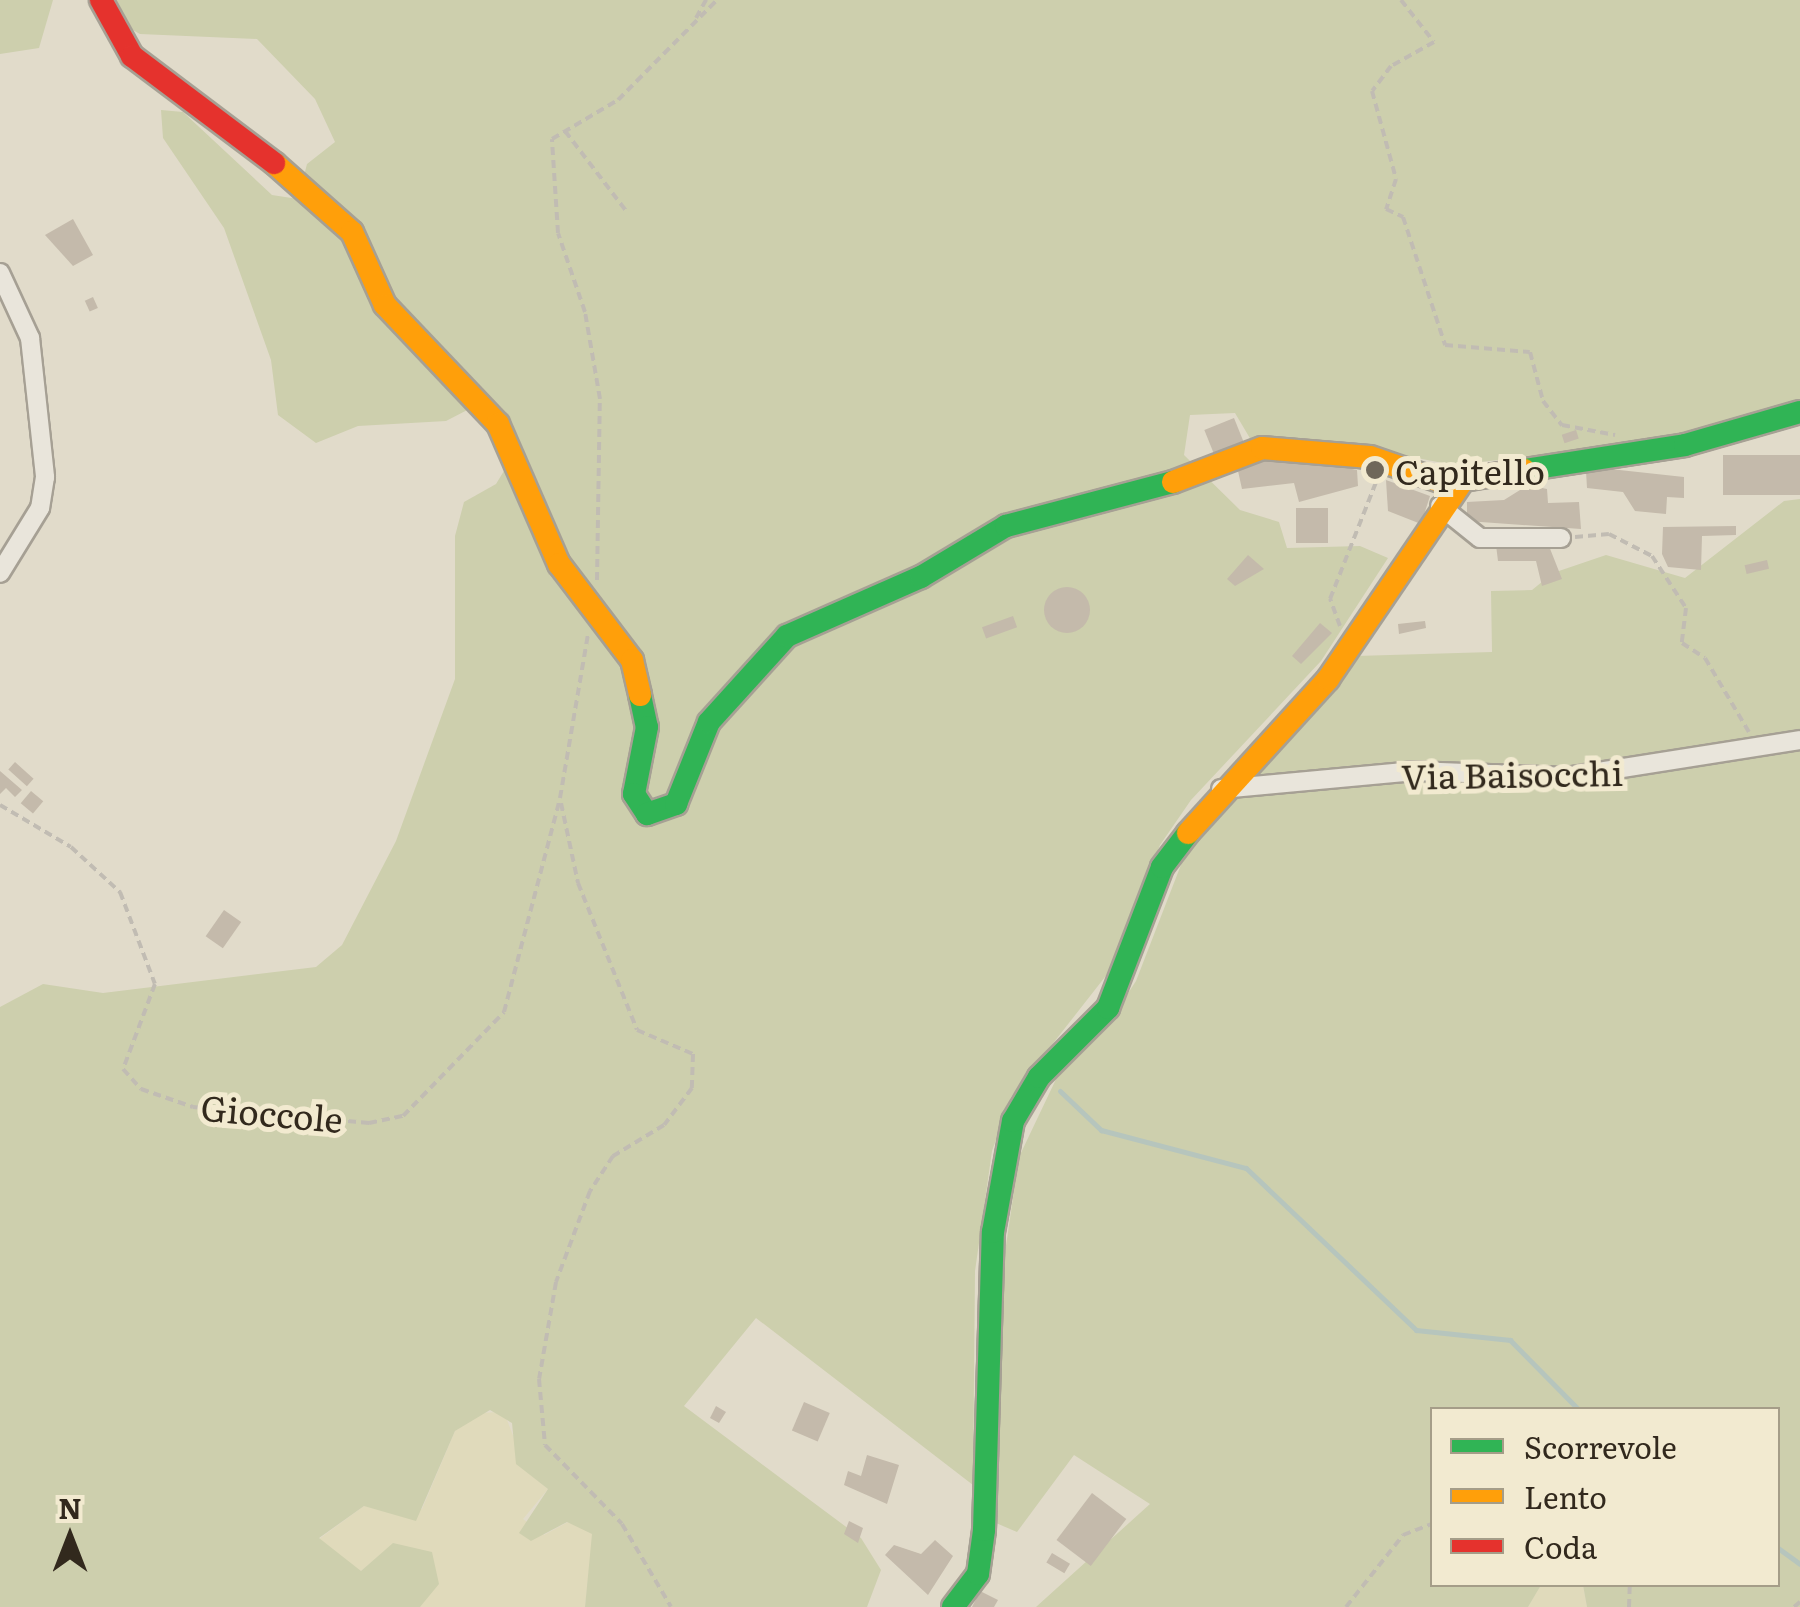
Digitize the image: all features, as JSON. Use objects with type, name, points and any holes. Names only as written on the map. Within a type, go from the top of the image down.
[{"type":"street","points":[[101,0],[132,56],[214,110],[352,232],[385,305],[498,424],[559,564],[632,660],[646,713],[635,802],[664,815],[709,722],[798,628],[903,586],[1006,526],[1087,507],[1262,448],[1370,457],[1457,487]]},
{"type":"street","points":[[0,273],[30,338],[46,476],[40,508],[0,573]]},
{"type":"street","points":[[953,1607],[978,1574],[982,1544],[993,1232],[1013,1120],[1039,1077],[1108,1008],[1162,867],[1221,789],[1349,649],[1440,506],[1457,487],[1477,473],[1686,446],[1800,412]]},
{"type":"street","points":[[1440,506],[1480,538],[1561,538]]},
{"type":"street","name":"Via Baisocchi","points":[[1221,789],[1415,771],[1566,777],[1662,768],[1767,742],[1800,740]]},
{"type":"path","points":[[684,33],[706,0]]},
{"type":"path","points":[[600,614],[600,399],[586,312],[558,233],[552,139],[618,100],[718,0]]},
{"type":"path","points":[[1402,0],[1434,42],[1392,66],[1372,91],[1396,179],[1386,209],[1403,217],[1445,345],[1530,352],[1543,401],[1562,425],[1623,437]]},
{"type":"path","points":[[565,131],[627,212]]},
{"type":"path","points":[[1349,649],[1330,598],[1385,475]]},
{"type":"path","points":[[1561,538],[1609,534],[1652,556],[1686,608],[1682,643],[1705,658],[1748,732],[1767,742]]},
{"type":"path","name":"Gioccole","points":[[0,805],[71,846],[120,892],[154,984],[123,1068],[140,1088],[192,1108],[369,1123],[403,1116],[504,1012],[560,798],[582,648],[600,614]]},
{"type":"path","name":"Gioccole","points":[[560,798],[578,883],[637,1030],[693,1054],[683,1100],[664,1125],[613,1156],[590,1192],[556,1282],[539,1379],[545,1445],[622,1524],[671,1607]]},
{"type":"path","points":[[1346,1607],[1403,1535],[1430,1525]]},
{"type":"path","points":[[1794,1607],[1800,1602]]},
{"type":"shaded area","points":[[504,1412],[527,1472],[548,1489],[523,1519],[544,1535],[568,1522],[593,1534],[585,1607],[420,1607],[394,1543],[361,1571],[325,1551],[319,1539],[364,1506],[422,1509],[455,1431],[477,1413]]},
{"type":"shaded area","points":[[1539,1587],[1583,1587],[1587,1607],[1528,1607]]},
{"type":"green space","points":[[0,0],[53,0],[39,48],[0,54]]},
{"type":"green space","points":[[106,0],[1800,0],[1800,403],[1653,443],[1453,465],[1334,442],[1251,440],[1235,413],[1190,415],[1184,455],[1240,510],[1279,522],[1287,548],[1360,546],[1388,558],[1321,661],[1191,800],[1160,845],[1112,968],[1011,1097],[992,1151],[975,1271],[973,1485],[756,1318],[684,1406],[861,1538],[881,1570],[867,1607],[585,1607],[592,1534],[567,1522],[531,1541],[519,1533],[548,1489],[516,1464],[512,1423],[490,1410],[455,1431],[416,1521],[364,1506],[319,1538],[361,1571],[393,1543],[432,1552],[439,1584],[420,1607],[0,1607],[0,1007],[43,984],[103,993],[316,967],[342,945],[396,841],[455,679],[455,536],[464,502],[496,484],[510,461],[475,406],[446,421],[358,426],[316,443],[278,415],[271,360],[224,228],[163,138],[161,110],[183,112],[272,195],[298,199],[307,164],[335,142],[315,99],[257,39],[140,34],[113,19]]},
{"type":"green space","points":[[1800,499],[1800,1607],[1587,1607],[1583,1587],[1780,1587],[1780,1407],[1430,1407],[1430,1587],[1540,1587],[1528,1607],[1036,1607],[1150,1504],[1074,1455],[1017,1532],[996,1523],[1002,1273],[1019,1157],[1058,1075],[1102,1033],[1136,981],[1184,857],[1356,656],[1492,652],[1491,591],[1532,590],[1553,573],[1606,555],[1685,578],[1784,501]]},
{"type":"building","points":[[73,219],[93,255],[73,266],[45,235]]},
{"type":"building","points":[[93,297],[98,308],[90,312],[85,301]]},
{"type":"building","points":[[1234,418],[1245,445],[1215,457],[1204,430]]},
{"type":"building","points":[[1576,430],[1579,439],[1565,443],[1562,435]]},
{"type":"building","points":[[1277,454],[1357,470],[1358,486],[1299,502],[1294,483],[1242,489],[1236,462]]},
{"type":"building","points":[[1723,455],[1800,455],[1800,495],[1723,495]]},
{"type":"building","points":[[1601,468],[1684,477],[1684,498],[1667,497],[1666,514],[1635,511],[1623,492],[1587,488],[1586,471]]},
{"type":"building","points":[[1386,480],[1430,496],[1421,524],[1388,511]]},
{"type":"building","points":[[1528,485],[1547,489],[1548,503],[1579,502],[1581,529],[1467,521],[1467,502],[1504,500]]},
{"type":"building","points":[[1296,508],[1328,508],[1328,543],[1296,543]]},
{"type":"building","points":[[1736,526],[1736,535],[1702,536],[1701,570],[1668,567],[1662,554],[1663,527]]},
{"type":"building","points":[[1547,541],[1562,579],[1542,586],[1536,561],[1498,561],[1496,545]]},
{"type":"building","points":[[1248,555],[1264,569],[1235,586],[1227,579]]},
{"type":"building","points":[[1767,560],[1769,569],[1747,574],[1745,565]]},
{"type":"building","points":[[1067,587],[1083,594],[1090,610],[1083,626],[1067,633],[1051,626],[1044,610],[1051,594]]},
{"type":"building","points":[[1013,616],[1017,627],[986,639],[982,627]]},
{"type":"building","points":[[1425,621],[1426,628],[1399,634],[1398,624]]},
{"type":"building","points":[[1320,623],[1332,633],[1301,664],[1292,656]]},
{"type":"building","points":[[15,762],[34,779],[27,786],[8,769]]},
{"type":"building","points":[[0,771],[22,790],[15,797],[6,788],[0,794]]},
{"type":"building","points":[[31,791],[43,801],[33,814],[21,803]]},
{"type":"building","points":[[224,910],[241,922],[223,948],[206,936]]},
{"type":"building","points":[[804,1402],[830,1413],[818,1441],[792,1431]]},
{"type":"building","points":[[716,1406],[726,1412],[719,1423],[710,1418]]},
{"type":"building","points":[[867,1455],[899,1465],[887,1504],[844,1485],[848,1471],[861,1476]]},
{"type":"building","points":[[1092,1493],[1126,1519],[1091,1566],[1056,1540]]},
{"type":"building","points":[[849,1521],[863,1528],[858,1543],[844,1534]]},
{"type":"building","points":[[935,1540],[953,1556],[928,1595],[885,1555],[894,1545],[921,1554]]},
{"type":"building","points":[[1052,1553],[1070,1564],[1064,1573],[1046,1562]]},
{"type":"building","points":[[980,1591],[998,1600],[994,1607],[972,1607]]},
{"type":"waterway","points":[[1060,1091],[1101,1130],[1246,1168],[1416,1330],[1510,1340],[1576,1407]]},
{"type":"waterway","points":[[1780,1549],[1800,1564]]},
{"type":"traffic: fast","points":[[1524,470],[1685,445],[1800,412]]},
{"type":"traffic: fast","points":[[640,695],[647,727],[634,794],[647,814],[676,804],[709,722],[787,636],[921,577],[1006,526],[1173,482]]},
{"type":"traffic: fast","points":[[953,1607],[978,1574],[984,1530],[993,1232],[1013,1121],[1039,1077],[1108,1008],[1162,867],[1188,833]]},
{"type":"traffic: slow","points":[[274,163],[352,232],[385,305],[498,424],[559,564],[632,660],[640,695]]},
{"type":"traffic: slow","points":[[1173,482],[1262,448],[1370,457],[1457,487]]},
{"type":"traffic: slow","points":[[1188,833],[1328,679],[1463,480],[1524,470]]},
{"type":"traffic: jam","points":[[101,0],[132,56],[274,163]]},
{"type":"place","name":"Capitello","points":[[1375,470]]}]
